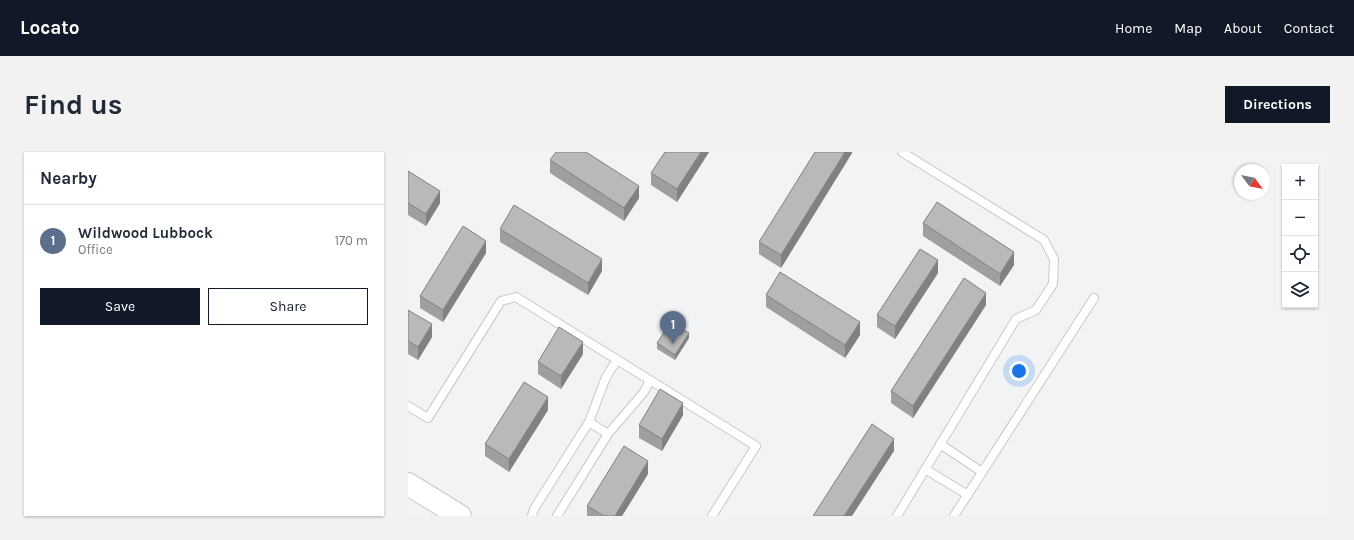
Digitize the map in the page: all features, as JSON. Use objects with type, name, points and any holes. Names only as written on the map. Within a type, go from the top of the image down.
[{"type":"main road","points":[[408,484],[460,516]]},
{"type":"lane","points":[[897,516],[1016,319],[1036,310],[1053,284],[1054,259],[1044,240],[902,152]]},
{"type":"lane","points":[[408,406],[428,418],[501,301],[516,297],[756,446],[712,516]]},
{"type":"lane","points":[[954,516],[1094,298]]},
{"type":"lane","points":[[532,516],[534,509],[589,422],[606,377],[617,360]]},
{"type":"lane","points":[[557,516],[608,434],[644,392],[650,380]]},
{"type":"lane","points":[[589,422],[608,434]]},
{"type":"lane","points":[[940,444],[982,472]]},
{"type":"lane","points":[[925,469],[968,494]]},
{"type":"building","points":[[556,152],[586,152],[639,186],[624,208],[550,160]]},
{"type":"building","points":[[665,152],[701,152],[677,189],[651,173]]},
{"type":"building","points":[[815,152],[845,152],[781,255],[759,242]]},
{"type":"building","points":[[408,171],[440,191],[426,214],[408,203]]},
{"type":"building","points":[[937,202],[1014,252],[1000,274],[923,223]]},
{"type":"building","points":[[514,205],[602,259],[588,283],[500,229]]},
{"type":"building","points":[[463,226],[486,241],[443,310],[420,296]]},
{"type":"building","points":[[920,249],[938,260],[895,326],[877,315]]},
{"type":"building","points":[[780,272],[860,322],[845,345],[766,295]]},
{"type":"building","points":[[964,278],[986,293],[913,406],[891,391]]},
{"type":"building","points":[[408,310],[432,324],[418,347],[408,341]]},
{"type":"building","points":[[671,322],[689,333],[675,355],[657,343]]},
{"type":"building","points":[[559,327],[583,342],[561,376],[538,362]]},
{"type":"building","points":[[524,382],[548,397],[509,459],[485,444]]},
{"type":"building","points":[[660,389],[683,403],[662,439],[639,425]]},
{"type":"building","points":[[872,424],[894,439],[844,516],[813,516]]},
{"type":"building","points":[[624,446],[648,461],[615,516],[604,516],[587,506]]},
{"type":"place","name":"Wildwood Lubbock","points":[[673,344]]}]
